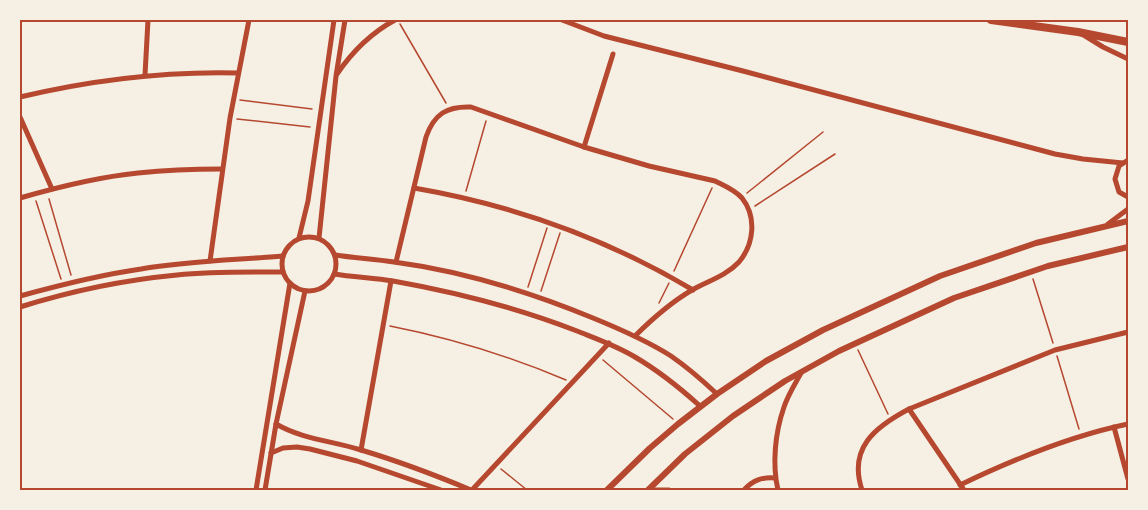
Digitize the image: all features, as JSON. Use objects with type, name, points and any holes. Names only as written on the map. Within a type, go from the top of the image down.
[{"type":"main road","points":[[991,20],[1078,32],[1128,42]]},
{"type":"street","points":[[145,75],[148,20]]},
{"type":"street","points":[[210,261],[233,99],[249,20]]},
{"type":"street","points":[[298,238],[308,201],[334,20]]},
{"type":"street","points":[[318,238],[336,76],[345,20]]},
{"type":"street","points":[[336,76],[360,46],[379,30],[396,20]]},
{"type":"street","points":[[562,20],[604,36],[1069,157],[1126,162]]},
{"type":"street","points":[[1078,32],[1128,59]]},
{"type":"street","points":[[584,147],[613,54]]},
{"type":"street","points":[[20,97],[89,82],[145,75],[238,73]]},
{"type":"street","points":[[396,262],[430,126],[438,116],[449,109],[460,106],[471,107],[584,147],[730,187],[741,197],[749,210],[753,228],[749,246],[739,262],[726,274],[672,303],[635,336]]},
{"type":"street","points":[[20,117],[49,190]]},
{"type":"street","points":[[1126,162],[1115,174],[1115,183],[1119,192],[1128,197]]},
{"type":"street","points":[[20,198],[94,179],[136,173],[222,169]]},
{"type":"street","points":[[414,188],[493,205],[562,226],[618,249],[693,290]]},
{"type":"street","points":[[1106,226],[1128,209]]},
{"type":"street","points":[[607,490],[650,448],[700,406],[766,361],[823,330],[940,276],[1036,243],[1128,221]]},
{"type":"street","points":[[298,238],[318,238],[326,242],[335,255],[334,274],[322,287],[314,291],[305,291],[290,283],[283,272],[283,256],[291,243],[298,238]]},
{"type":"street","points":[[648,490],[685,454],[733,416],[785,381],[855,344],[954,298],[1048,266],[1128,247]]},
{"type":"street","points":[[335,255],[396,262],[450,273],[526,293],[564,306],[646,341],[671,356],[717,394]]},
{"type":"street","points":[[20,296],[62,284],[142,268],[283,256]]},
{"type":"street","points":[[20,307],[143,279],[211,272],[283,272]]},
{"type":"street","points":[[334,274],[444,291],[555,322],[634,356],[658,371],[700,406]]},
{"type":"street","points":[[361,450],[391,281]]},
{"type":"street","points":[[256,490],[290,283]]},
{"type":"street","points":[[265,490],[276,424],[305,291]]},
{"type":"street","points":[[862,490],[858,466],[861,451],[868,438],[890,419],[909,409],[1055,350],[1128,332]]},
{"type":"street","points":[[276,424],[300,435],[361,450],[415,468],[471,490],[609,344]]},
{"type":"street","points":[[778,490],[775,478],[776,442],[784,406],[801,372]]},
{"type":"street","points":[[909,409],[964,490]]},
{"type":"street","points":[[960,485],[1040,450],[1128,423]]},
{"type":"street","points":[[1114,427],[1128,479]]},
{"type":"street","points":[[271,453],[284,448],[310,449],[357,461],[441,490]]},
{"type":"street","points":[[744,490],[757,480],[775,478]]},
{"type":"street","points":[[648,490],[669,490]]},
{"type":"path","points":[[396,20],[449,109]]},
{"type":"path","points":[[233,99],[320,110]]},
{"type":"path","points":[[464,198],[488,113]]},
{"type":"path","points":[[230,118],[317,128]]},
{"type":"path","points":[[741,197],[823,132]]},
{"type":"path","points":[[749,210],[836,154]]},
{"type":"path","points":[[652,319],[715,182]]},
{"type":"path","points":[[49,190],[73,282]]},
{"type":"path","points":[[34,194],[62,284]]},
{"type":"path","points":[[526,293],[550,222]]},
{"type":"path","points":[[539,298],[562,226]]},
{"type":"path","points":[[383,325],[470,345],[572,383]]},
{"type":"path","points":[[855,344],[890,419]]},
{"type":"path","points":[[597,356],[678,424]]},
{"type":"path","points":[[496,464],[527,490]]}]
